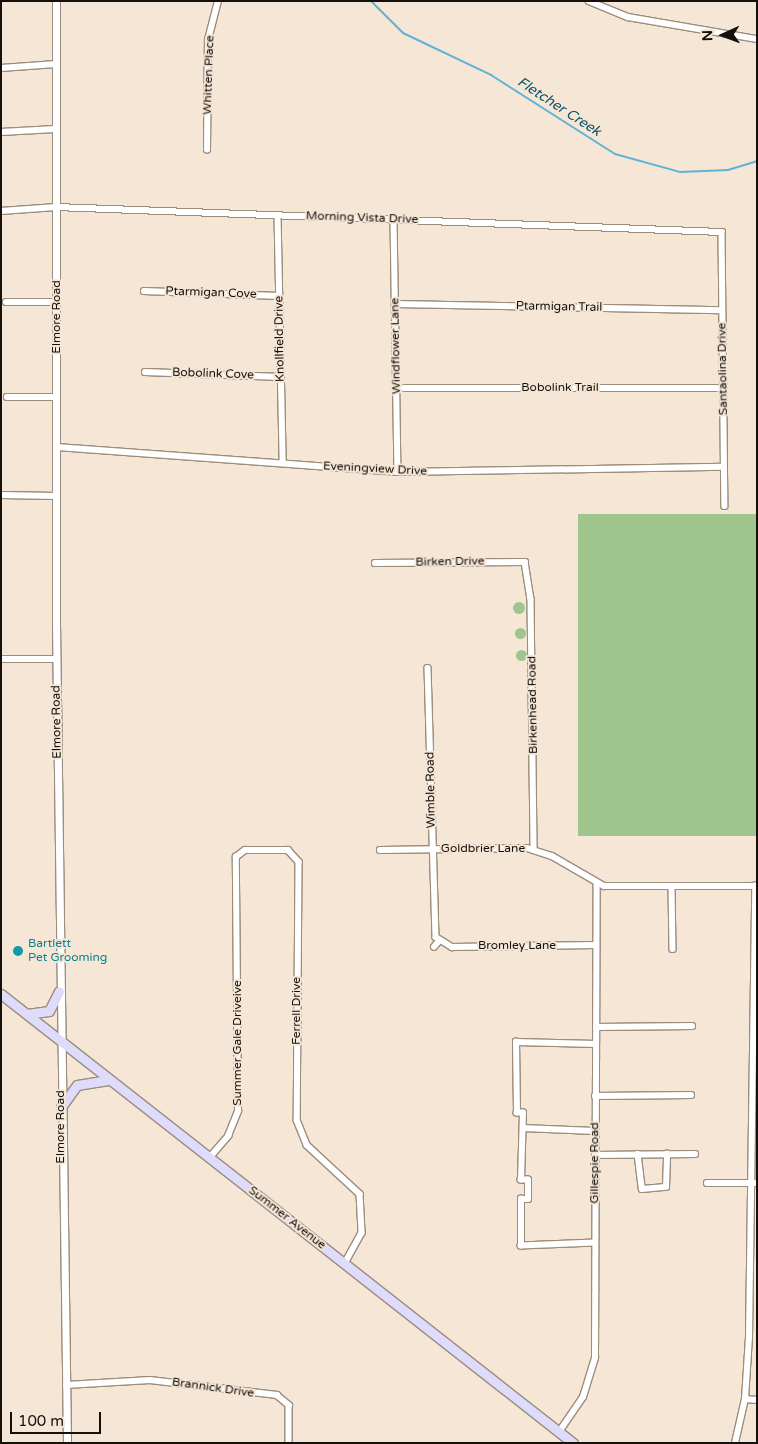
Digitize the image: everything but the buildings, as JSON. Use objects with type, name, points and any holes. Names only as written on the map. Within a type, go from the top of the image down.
[{"type":"main road","points":[[27,1014],[49,1011],[60,991]]},
{"type":"main road","name":"Summer Avenue","points":[[1,994],[60,1039],[107,1080],[210,1157],[573,1443]]},
{"type":"main road","points":[[61,1107],[77,1085],[107,1080]]},
{"type":"street","name":"Elmore Road","points":[[56,1],[56,659],[66,1443]]},
{"type":"street","name":"Whitten Place","points":[[207,150],[208,40],[218,1]]},
{"type":"street","points":[[589,1],[628,17],[757,39]]},
{"type":"street","points":[[1,68],[56,64]]},
{"type":"street","points":[[1,132],[55,129]]},
{"type":"street","name":"Morning Vista Drive","points":[[1,211],[56,207],[722,232]]},
{"type":"street","name":"Knollfield Drive","points":[[278,215],[283,463]]},
{"type":"street","name":"Windflower Lane","points":[[394,220],[398,472]]},
{"type":"street","name":"Santaolina Drive","points":[[722,232],[725,506]]},
{"type":"street","name":"Ptarmigan Cove","points":[[144,291],[279,296]]},
{"type":"street","points":[[6,302],[56,302]]},
{"type":"street","name":"Ptarmigan Trail","points":[[396,304],[722,310]]},
{"type":"street","name":"Bobolink Cove","points":[[145,372],[281,377]]},
{"type":"street","name":"Bobolink Trail","points":[[397,388],[723,388]]},
{"type":"street","points":[[7,397],[57,397]]},
{"type":"street","name":"Eveningview Drive","points":[[57,446],[398,472],[724,467]]},
{"type":"street","points":[[1,495],[56,496]]},
{"type":"street","name":"Birken Drive","points":[[374,563],[525,562]]},
{"type":"street","name":"Birkenhead Road","points":[[525,562],[531,599],[534,849]]},
{"type":"street","points":[[1,659],[56,659]]},
{"type":"street","name":"Wimble Road","points":[[428,668],[434,929],[439,941]]},
{"type":"street","name":"Goldbrier Lane","points":[[380,850],[534,849],[597,884],[672,887],[756,886]]},
{"type":"street","name":"Ferrell Drive","points":[[236,921],[236,857],[245,850],[288,850],[299,862],[297,1120],[306,1145],[360,1194],[362,1233],[345,1264]]},
{"type":"street","name":"Gillespie Road","points":[[559,1432],[583,1397],[593,1370],[597,884]]},
{"type":"street","points":[[735,1443],[745,1398],[754,1183],[756,886]]},
{"type":"street","points":[[672,887],[673,949]]},
{"type":"street","name":"Summer Gale Driveive","points":[[210,1157],[228,1136],[238,1111],[236,921]]},
{"type":"street","points":[[434,947],[439,941]]},
{"type":"street","name":"Bromley Lane","points":[[439,941],[452,947],[596,945]]},
{"type":"street","points":[[596,1027],[692,1026]]},
{"type":"street","points":[[595,1242],[521,1246],[521,1199],[528,1199],[528,1180],[521,1180],[523,1113],[516,1112],[518,1042],[596,1044]]},
{"type":"street","points":[[595,1096],[691,1095]]},
{"type":"street","points":[[523,1128],[595,1131]]},
{"type":"street","points":[[638,1154],[642,1189],[666,1187],[667,1154]]},
{"type":"street","points":[[595,1155],[695,1154]]},
{"type":"street","points":[[707,1183],[754,1183]]},
{"type":"street","name":"Brannick Drive","points":[[66,1385],[180,1382],[278,1395],[289,1405],[289,1443]]},
{"type":"street","points":[[745,1398],[757,1400]]},
{"type":"green space","points":[[578,514],[757,514],[757,836],[578,836]]},
{"type":"green space","points":[[517,602],[521,602],[525,608],[521,614],[517,614],[513,610],[513,606]]},
{"type":"green space","points":[[518,628],[522,628],[525,633],[524,637],[518,638],[515,635],[515,631]]},
{"type":"green space","points":[[521,649],[527,655],[521,661],[515,655]]},
{"type":"waterway","name":"Fletcher Creek","points":[[371,1],[403,33],[491,75],[615,154],[680,172],[728,170],[757,161]]},
{"type":"place","name":"Bartlett Pet Grooming","points":[[18,951]]}]
